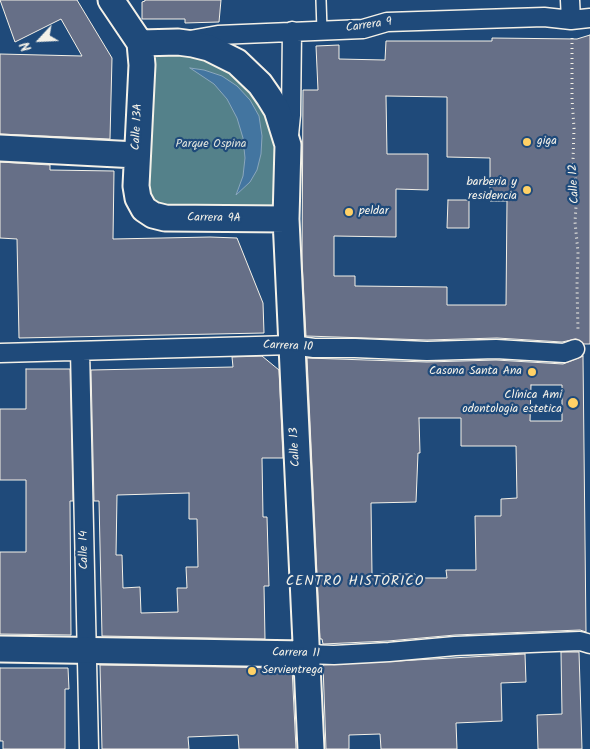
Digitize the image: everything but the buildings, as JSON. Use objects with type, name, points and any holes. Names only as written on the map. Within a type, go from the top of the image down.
[{"type":"main road","points":[[112,0],[140,43]]},
{"type":"main road","name":"Calle 13","points":[[140,43],[178,42],[193,44],[216,51],[237,62],[260,84],[277,110],[288,145],[286,219],[310,749]]},
{"type":"main road","name":"Calle 13A","points":[[140,43],[142,65],[136,186],[138,198],[144,208]]},
{"type":"main road","points":[[0,148],[137,155]]},
{"type":"main road","name":"Carrera 9A","points":[[144,208],[153,215],[165,218],[286,219]]},
{"type":"main road","name":"Carrera 11","points":[[0,649],[306,654]]},
{"type":"street","points":[[570,0],[570,20]]},
{"type":"street","name":"Carrera 9","points":[[178,42],[218,35],[363,29],[387,22],[544,17],[570,20],[590,18]]},
{"type":"street","name":"Calle 13","points":[[288,145],[291,115],[292,31]]},
{"type":"street","name":"Carrera 10","points":[[0,353],[292,346],[427,351],[496,349],[564,353],[575,349]]},
{"type":"street","name":"Calle 14","points":[[80,350],[89,749]]},
{"type":"street","name":"Carrera 11","points":[[306,654],[379,653],[455,646],[580,641],[590,644]]},
{"type":"lane","points":[[321,0],[322,30]]},
{"type":"path","name":"Calle 12","points":[[570,20],[573,53],[573,161],[577,191],[575,222],[578,252],[579,340],[575,349]]},
{"type":"green space","name":"Parque Ospina","points":[[178,45],[237,69],[277,127],[276,213],[163,212],[144,192],[148,49]]},
{"type":"water","points":[[190,68],[222,76],[237,86],[250,100],[259,116],[262,136],[261,154],[257,170],[250,182],[236,195],[243,176],[245,158],[243,138],[237,118],[227,99],[214,84]]},
{"type":"place","name":"giga","points":[[527,142]]},
{"type":"place","name":"barberia y residencia","points":[[527,190]]},
{"type":"place","name":"peldar","points":[[349,212]]},
{"type":"place","name":"Casona Santa Ana","points":[[532,372]]},
{"type":"place","name":"Clínica Ami odontologia estetica","points":[[573,403]]},
{"type":"place","name":"Servientrega","points":[[252,671]]},
{"type":"district","name":"CENTRO HISTORICO","points":[[355,583]]}]
